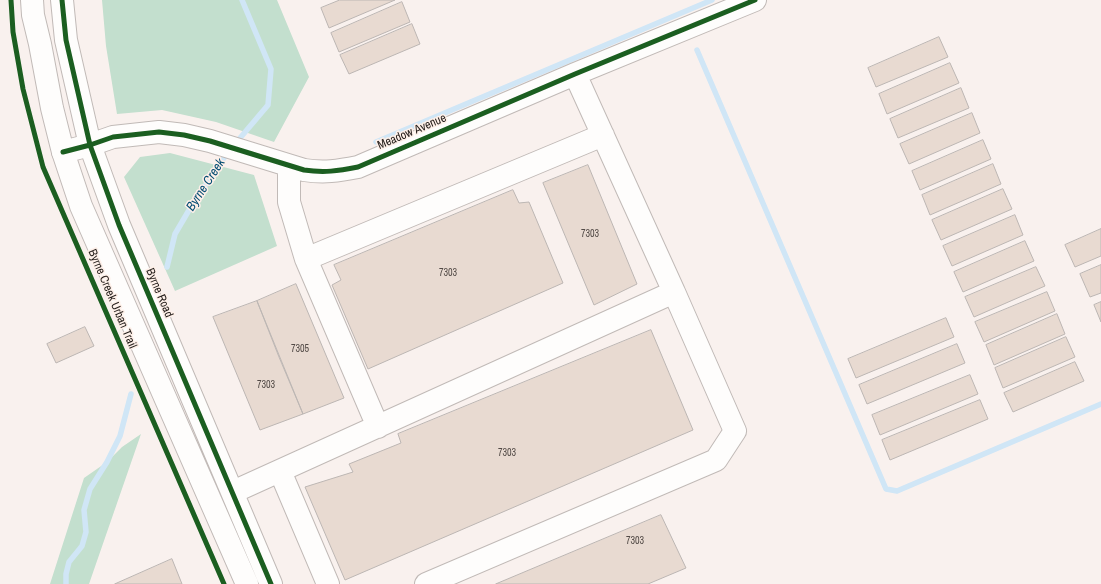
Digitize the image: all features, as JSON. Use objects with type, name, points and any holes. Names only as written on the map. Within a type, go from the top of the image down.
[{"type":"main road","name":"Byrne Road","points":[[62,0],[66,40],[90,145],[119,225],[271,584]]},
{"type":"main road","name":"Meadow Avenue","points":[[63,152],[113,137],[158,132],[184,135],[210,141],[304,170],[319,172],[358,167],[575,74],[755,0]]},
{"type":"main road","points":[[28,5],[40,44],[52,108],[63,152],[81,206],[247,584]]},
{"type":"main road","points":[[426,584],[716,460],[734,431],[674,292],[575,74]]},
{"type":"main road","points":[[306,258],[603,135]]},
{"type":"main road","points":[[288,166],[289,202],[306,258],[378,426]]},
{"type":"main road","points":[[233,492],[674,292]]},
{"type":"main road","points":[[280,470],[328,584]]},
{"type":"green space","points":[[102,0],[277,0],[309,77],[274,142],[216,122],[162,110],[117,114],[106,46]]},
{"type":"green space","points":[[170,153],[254,175],[277,246],[175,291],[124,177],[140,157]]},
{"type":"green space","points":[[141,434],[89,584],[50,584],[84,478],[107,462],[122,447]]},
{"type":"building","points":[[340,0],[395,0],[329,28],[321,8]]},
{"type":"building","points":[[402,2],[410,22],[339,52],[331,33]]},
{"type":"building","points":[[412,24],[420,44],[349,74],[340,55]]},
{"type":"building","points":[[939,37],[948,57],[876,87],[868,68]]},
{"type":"building","points":[[950,63],[959,83],[887,114],[879,94]]},
{"type":"building","points":[[961,88],[969,108],[898,138],[890,119]]},
{"type":"building","points":[[972,113],[980,133],[909,164],[900,144]]},
{"type":"building","points":[[983,140],[991,159],[920,190],[912,171]]},
{"type":"building","points":[[993,164],[1001,184],[930,215],[922,195]]},
{"type":"building","points":[[588,165],[637,284],[594,305],[543,183]]},
{"type":"building","points":[[1003,189],[1012,209],[941,240],[932,220]]},
{"type":"building","points":[[513,190],[519,203],[529,202],[563,283],[368,369],[332,285],[341,280],[334,265]]},
{"type":"building","points":[[1015,215],[1023,235],[952,266],[943,246]]},
{"type":"building","points":[[1101,229],[1101,256],[1075,267],[1065,245]]},
{"type":"building","points":[[1025,241],[1034,261],[963,292],[954,272]]},
{"type":"building","points":[[1101,265],[1101,293],[1090,297],[1080,274]]},
{"type":"building","points":[[1036,267],[1045,286],[974,317],[965,297]]},
{"type":"building","points":[[296,284],[344,398],[303,414],[257,301]]},
{"type":"building","points":[[1047,292],[1055,311],[984,342],[975,322]]},
{"type":"building","points":[[257,301],[303,414],[260,430],[213,317]]},
{"type":"building","points":[[1101,302],[1101,322],[1094,305]]},
{"type":"building","points":[[1057,314],[1065,334],[994,365],[986,345]]},
{"type":"building","points":[[946,318],[954,337],[856,378],[848,359]]},
{"type":"building","points":[[85,327],[94,346],[56,363],[47,344]]},
{"type":"building","points":[[651,330],[693,430],[345,580],[305,487],[353,472],[349,464],[401,443],[398,434]]},
{"type":"building","points":[[1066,337],[1075,357],[1003,388],[995,368]]},
{"type":"building","points":[[957,344],[965,363],[867,404],[859,385]]},
{"type":"building","points":[[1075,362],[1084,381],[1013,412],[1004,393]]},
{"type":"building","points":[[970,375],[978,394],[880,435],[872,415]]},
{"type":"building","points":[[980,400],[988,419],[890,460],[882,440]]},
{"type":"building","points":[[661,515],[686,568],[648,584],[496,584]]},
{"type":"building","points":[[172,559],[182,584],[115,584]]},
{"type":"waterway","name":"Byrne Creek","points":[[235,144],[268,105],[271,69],[242,0]]},
{"type":"waterway","points":[[376,142],[712,0]]},
{"type":"waterway","points":[[697,50],[886,489],[897,491],[1101,404]]},
{"type":"waterway","name":"Byrne Creek","points":[[167,267],[175,234],[192,205],[228,152]]},
{"type":"waterway","name":"Byrne Creek","points":[[66,584],[66,574],[69,562],[82,546],[86,532],[84,510],[90,489],[107,462],[120,436],[131,394]]},
{"type":"cycle path","name":"Byrne Creek Urban Trail","points":[[11,0],[13,32],[23,89],[43,167],[224,584]]},
{"type":"cycle path","points":[[62,0],[66,40],[90,145],[119,225],[271,584]]},
{"type":"cycle path","points":[[63,152],[113,137],[159,132],[184,135],[210,141],[304,170],[331,171],[358,167],[575,74],[755,0]]}]
